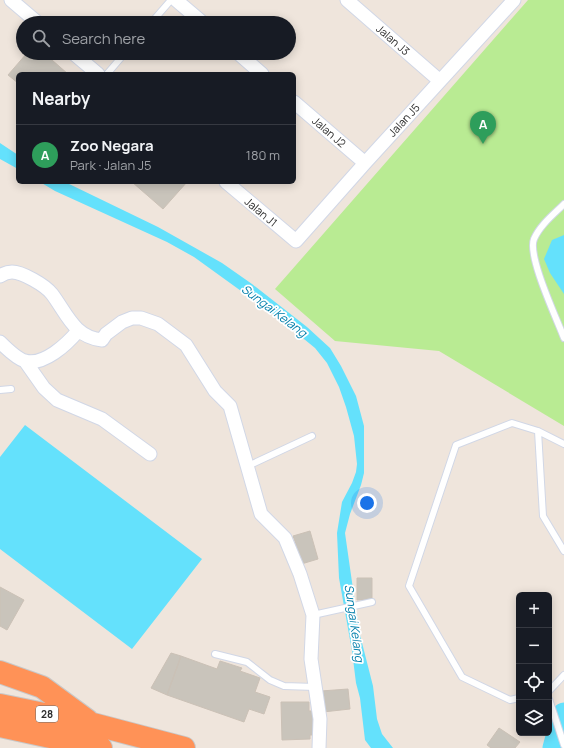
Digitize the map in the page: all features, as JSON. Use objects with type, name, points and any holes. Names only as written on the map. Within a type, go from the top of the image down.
[{"type":"highway","points":[[0,672],[42,687],[93,724]]},
{"type":"highway","name":"28","points":[[0,705],[93,724],[184,748]]},
{"type":"highway","name":"28","points":[[0,726],[90,747]]},
{"type":"street","points":[[11,0],[30,16]]},
{"type":"street","points":[[176,0],[195,16]]},
{"type":"street","name":"Jalan J3","points":[[347,0],[440,81]]},
{"type":"street","name":"Jalan J5","points":[[296,241],[513,0]]},
{"type":"street","points":[[81,60],[96,72]]},
{"type":"street","points":[[246,60],[260,72]]},
{"type":"street","name":"Jalan J2","points":[[296,104],[365,163]]},
{"type":"street","name":"Jalan J1","points":[[228,184],[296,241]]},
{"type":"street","points":[[0,276],[11,272],[32,278],[51,293],[63,312],[78,331],[92,339],[102,340],[106,334],[122,322],[132,318],[141,318],[158,324],[186,345],[215,391],[230,406],[261,514],[285,538],[300,574],[313,614],[311,658],[320,719],[320,748]]},
{"type":"street","points":[[25,361],[42,360],[68,343],[78,331]]},
{"type":"street","points":[[0,342],[25,361],[44,388],[57,400],[102,419],[150,454]]},
{"type":"lane","points":[[157,16],[171,0]]},
{"type":"lane","points":[[109,72],[119,60]]},
{"type":"lane","points":[[564,204],[538,231],[533,241],[534,256],[538,271],[564,338]]},
{"type":"lane","points":[[0,390],[11,389]]},
{"type":"lane","points":[[516,699],[510,700],[462,677],[409,586],[456,445],[512,423],[538,431],[564,444]]},
{"type":"lane","points":[[538,431],[543,516],[564,551]]},
{"type":"lane","points":[[248,466],[312,436]]},
{"type":"lane","points":[[313,614],[372,602]]},
{"type":"lane","points":[[215,654],[247,662],[270,680],[284,686],[315,687]]},
{"type":"lane","points":[[552,688],[564,675]]},
{"type":"lane","points":[[549,700],[564,745]]},
{"type":"green space","points":[[528,0],[564,0],[564,426],[439,351],[335,341],[275,289]]},
{"type":"water","points":[[0,143],[16,154],[16,168],[0,159]]},
{"type":"water","name":"Sungai Kelang","points":[[43,184],[69,184],[158,227],[222,263],[252,284],[307,327],[330,348],[341,366],[356,396],[364,426],[364,473],[345,533],[359,631],[373,686],[377,719],[382,734],[393,748],[371,748],[365,740],[360,698],[356,683],[339,578],[337,533],[342,502],[352,483],[357,464],[354,436],[346,407],[339,387],[327,363],[315,348],[277,317],[194,257],[167,242],[55,191]]},
{"type":"water","points":[[564,235],[564,294],[550,273],[544,259],[552,240]]},
{"type":"water","points":[[25,425],[202,559],[132,649],[0,549],[0,457]]},
{"type":"building","points":[[21,60],[52,60],[66,72],[16,72],[16,81],[8,75]]},
{"type":"building","points":[[134,184],[185,184],[163,209]]},
{"type":"building","points":[[310,531],[318,559],[298,565],[292,545],[296,544],[293,536]]},
{"type":"building","points":[[357,578],[372,578],[372,600],[357,600]]},
{"type":"building","points":[[0,587],[24,600],[7,630],[0,626]]},
{"type":"building","points":[[171,653],[181,656],[167,695],[151,688]]},
{"type":"building","points":[[181,656],[217,669],[220,661],[242,668],[240,671],[260,678],[255,692],[270,697],[264,714],[249,709],[244,722],[167,695]]},
{"type":"building","points":[[348,689],[350,709],[323,712],[321,691]]},
{"type":"building","points":[[281,702],[309,702],[309,711],[314,711],[314,735],[310,735],[310,739],[282,740]]},
{"type":"building","points":[[499,728],[520,742],[515,748],[491,748],[487,745]]},
{"type":"waterway","points":[[555,748],[564,715]]},
{"type":"place","name":"Zoo Negara","points":[[483,144]]}]
